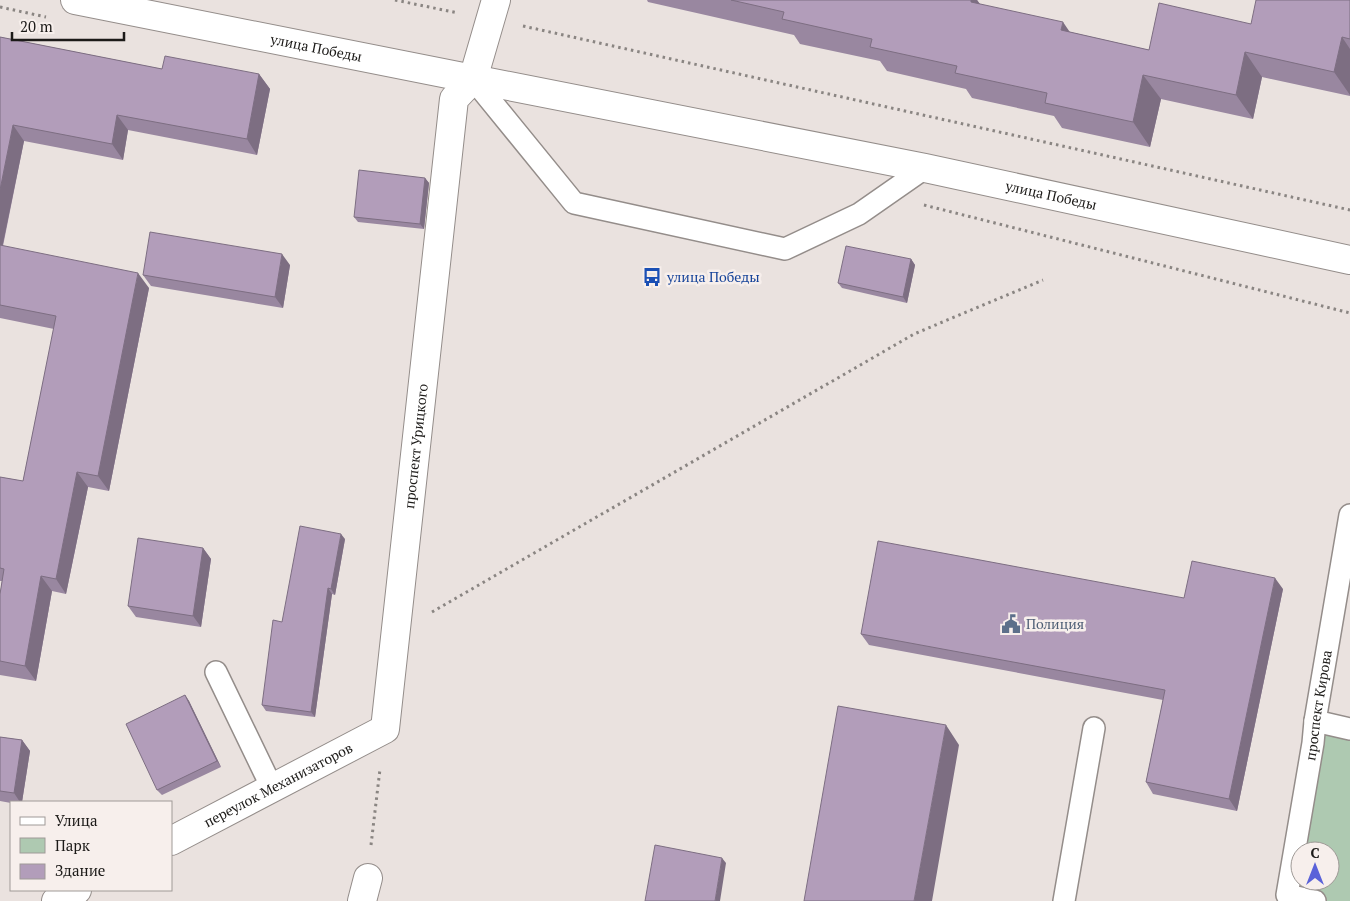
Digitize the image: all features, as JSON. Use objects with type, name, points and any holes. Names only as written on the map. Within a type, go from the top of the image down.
[{"type":"street","name":"улица Победы","points":[[75,0],[925,168],[1350,260]]},
{"type":"street","name":"проспект Урицкого","points":[[385,729],[454,98],[473,79],[494,10]]},
{"type":"street","name":"переулок Механизаторов","points":[[172,840],[385,729]]},
{"type":"street","points":[[56,901],[75,891]]},
{"type":"lane","points":[[473,79],[574,203],[785,249],[859,214],[925,168]]},
{"type":"lane","name":"проспект Кирова","points":[[1316,901],[1287,896],[1350,515]]},
{"type":"lane","points":[[216,672],[272,788]]},
{"type":"lane","points":[[1315,721],[1350,729]]},
{"type":"lane","points":[[1067,900],[1094,728]]},
{"type":"path","points":[[395,0],[494,10],[1350,210]]},
{"type":"path","points":[[395,634],[914,334],[1043,280]]},
{"type":"path","points":[[365,889],[385,729]]},
{"type":"green space","points":[[1315,721],[1350,729],[1350,901],[1315,901],[1287,896],[1290,877],[1290,891],[1340,891],[1340,841],[1296,841]]},
{"type":"building","points":[[731,0],[971,0],[971,2],[1063,22],[1061,30],[1149,50],[1159,3],[1251,24],[1256,0],[1350,0],[1350,39],[1342,37],[1334,72],[1245,52],[1236,95],[1143,75],[1133,122],[1045,103],[1047,93],[955,73],[957,66],[870,47],[872,39],[782,19],[784,12]]},
{"type":"building","points":[[0,37],[162,69],[165,56],[259,74],[247,139],[117,115],[112,144],[13,125],[0,190]]},
{"type":"building","points":[[359,170],[425,178],[420,224],[354,217]]},
{"type":"building","points":[[150,232],[282,254],[275,297],[143,275]]},
{"type":"building","points":[[0,245],[138,273],[98,476],[77,472],[56,579],[41,576],[25,666],[0,661],[0,594],[4,569],[0,568],[0,477],[23,481],[56,316],[0,305]]},
{"type":"building","points":[[846,246],[911,259],[903,297],[838,283]]},
{"type":"building","points":[[300,526],[341,534],[331,589],[328,588],[311,712],[262,705],[273,620],[282,622]]},
{"type":"building","points":[[138,538],[203,548],[193,616],[128,606]]},
{"type":"building","points":[[878,541],[1184,598],[1192,561],[1275,578],[1229,799],[1146,782],[1165,690],[861,634]]},
{"type":"building","points":[[185,695],[217,761],[157,790],[126,724]]},
{"type":"building","points":[[838,706],[946,725],[914,901],[804,901]]},
{"type":"building","points":[[0,737],[22,740],[14,793],[0,791]]},
{"type":"building","points":[[655,845],[722,858],[715,901],[645,901]]},
{"type":"place","name":"улица Победы","points":[[652,277]]},
{"type":"place","name":"Полиция","points":[[1011,624]]}]
